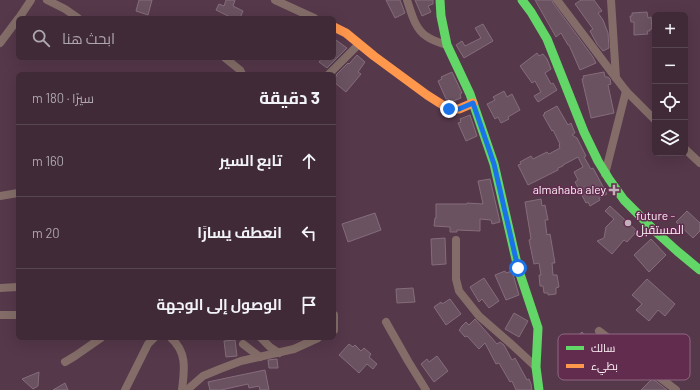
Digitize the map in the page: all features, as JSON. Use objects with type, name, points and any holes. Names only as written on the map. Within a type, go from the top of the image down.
[{"type":"street","points":[[19,16],[31,0]]},
{"type":"street","points":[[47,0],[75,16]]},
{"type":"street","points":[[275,0],[310,16]]},
{"type":"street","points":[[407,0],[412,15],[420,30],[426,36],[447,45]]},
{"type":"street","points":[[440,0],[441,16],[447,45],[473,103],[494,164],[518,268],[538,328],[536,368],[538,390]]},
{"type":"street","points":[[522,0],[528,7],[545,36],[595,158],[605,174],[629,205],[677,252],[700,270]]},
{"type":"street","points":[[557,0],[626,91],[652,117]]},
{"type":"street","points":[[611,0],[616,78]]},
{"type":"street","points":[[0,43],[16,21]]},
{"type":"street","points":[[336,28],[346,32],[359,44],[427,95],[449,109],[459,109],[473,103]]},
{"type":"street","points":[[331,72],[359,44]]},
{"type":"street","points":[[228,60],[241,72]]},
{"type":"street","points":[[605,174],[626,91]]},
{"type":"street","points":[[688,152],[700,163]]},
{"type":"street","points":[[0,196],[16,193]]},
{"type":"street","points":[[456,240],[456,278],[459,291],[479,316],[536,368]]},
{"type":"street","points":[[0,288],[16,287]]},
{"type":"street","points":[[0,315],[16,315]]},
{"type":"street","points":[[386,322],[426,390]]},
{"type":"street","points":[[598,331],[602,334]]},
{"type":"street","points":[[65,362],[98,340]]},
{"type":"street","points":[[125,390],[145,349],[152,340]]},
{"type":"street","points":[[174,340],[180,348],[185,362],[182,390]]},
{"type":"street","points":[[263,340],[270,348],[279,353]]},
{"type":"street","points":[[187,390],[203,376],[241,361],[294,349],[304,341]]},
{"type":"street","points":[[243,344],[260,357]]},
{"type":"street","points":[[663,380],[676,390]]},
{"type":"building","points":[[139,0],[152,0],[148,15],[136,11]]},
{"type":"building","points":[[226,0],[235,0],[233,6],[243,11],[241,16],[228,16],[216,10],[219,4],[224,6]]},
{"type":"building","points":[[386,0],[400,0],[405,13],[395,18]]},
{"type":"building","points":[[415,0],[433,0],[433,4],[428,6],[431,12],[422,16]]},
{"type":"building","points":[[535,0],[552,0],[596,63],[580,70],[569,45],[561,33],[556,37]]},
{"type":"building","points":[[581,0],[594,0],[602,11],[598,13],[603,20],[608,33],[609,48],[603,51],[597,44],[590,31],[593,29],[575,4]]},
{"type":"building","points":[[647,12],[648,18],[651,17],[652,29],[647,31],[648,34],[634,35],[634,22],[631,22],[630,16],[632,16],[632,13]]},
{"type":"building","points":[[483,24],[493,41],[464,58],[456,45],[462,41],[465,46],[481,38],[475,28]]},
{"type":"building","points":[[336,40],[347,48],[336,59]]},
{"type":"building","points":[[537,53],[539,56],[543,54],[547,59],[551,69],[545,73],[551,84],[553,83],[557,90],[538,102],[534,96],[541,92],[535,81],[532,83],[520,66]]},
{"type":"building","points":[[357,55],[365,62],[358,72],[361,74],[346,92],[336,84],[336,75],[348,63],[349,64]]},
{"type":"building","points":[[320,60],[335,60],[327,68],[319,62]]},
{"type":"building","points":[[452,72],[462,93],[460,94],[461,98],[451,102],[446,99],[438,81],[442,79],[441,77]]},
{"type":"building","points":[[604,72],[605,77],[610,79],[611,84],[608,85],[614,113],[591,118],[582,79],[584,78],[583,76]]},
{"type":"building","points":[[504,91],[507,97],[512,94],[520,110],[508,117],[509,119],[501,123],[498,117],[495,119],[487,104],[495,100],[493,97]]},
{"type":"building","points":[[557,106],[568,125],[571,123],[575,133],[572,135],[577,138],[586,156],[584,157],[591,169],[593,168],[607,194],[599,198],[600,200],[590,206],[588,202],[586,203],[575,182],[578,180],[574,172],[583,167],[578,157],[558,168],[558,170],[528,185],[518,165],[521,164],[520,162],[531,156],[533,159],[547,152],[549,154],[560,148],[560,144],[553,130],[552,131],[543,115]]},
{"type":"building","points":[[470,115],[477,136],[466,141],[458,123],[461,122],[460,119]]},
{"type":"building","points":[[490,179],[500,222],[492,224],[491,220],[480,219],[480,231],[457,230],[457,232],[450,232],[450,227],[434,226],[436,218],[436,204],[483,204],[478,181]]},
{"type":"building","points":[[541,199],[542,206],[545,205],[548,220],[545,220],[547,235],[550,234],[555,263],[552,263],[553,275],[557,275],[559,287],[556,288],[556,294],[548,295],[548,293],[544,293],[543,286],[540,286],[539,275],[541,275],[539,263],[534,264],[529,240],[531,239],[525,202]]},
{"type":"building","points":[[610,206],[637,231],[627,242],[624,240],[612,254],[597,241],[604,238],[606,227],[614,219],[605,211]]},
{"type":"building","points":[[687,211],[700,223],[700,231],[693,238],[676,222]]},
{"type":"building","points":[[375,213],[381,230],[348,242],[342,224]]},
{"type":"building","points":[[445,238],[446,264],[432,265],[431,239]]},
{"type":"building","points":[[651,239],[666,255],[649,272],[634,255]]},
{"type":"building","points":[[505,271],[506,273],[512,271],[519,295],[506,300],[495,275]]},
{"type":"building","points":[[484,278],[499,301],[489,308],[482,299],[479,302],[470,287]]},
{"type":"building","points":[[647,279],[675,304],[665,316],[658,310],[649,321],[636,310],[642,304],[632,295]]},
{"type":"building","points":[[413,288],[415,302],[397,303],[396,289]]},
{"type":"building","points":[[450,299],[461,314],[446,325],[434,307],[441,302],[442,304]]},
{"type":"building","points":[[514,313],[528,321],[519,337],[505,329]]},
{"type":"building","points":[[475,319],[497,344],[500,342],[504,345],[512,360],[515,358],[527,380],[529,379],[532,390],[516,390],[512,381],[510,382],[499,363],[496,364],[485,343],[479,349],[459,330],[466,322],[469,325]]},
{"type":"building","points":[[235,340],[237,356],[226,357],[224,341]]},
{"type":"building","points":[[349,344],[353,347],[355,345],[361,351],[364,348],[371,354],[369,357],[377,364],[373,369],[367,364],[359,373],[339,355]]},
{"type":"building","points":[[437,356],[448,371],[434,382],[421,364],[427,359],[429,362]]},
{"type":"building","points":[[277,359],[278,368],[269,368],[268,360]]},
{"type":"building","points":[[265,370],[269,390],[260,390],[259,386],[249,388],[248,384],[221,390],[210,390],[208,382]]},
{"type":"building","points":[[39,372],[38,386],[33,389],[22,379]]},
{"type":"building","points":[[651,380],[654,380],[667,390],[641,390]]},
{"type":"building","points":[[65,383],[68,390],[53,390]]},
{"type":"traffic: fast","points":[[440,0],[441,16],[447,45],[470,94],[494,164],[518,268],[538,328],[536,367],[539,390]]},
{"type":"traffic: fast","points":[[522,0],[547,39],[584,132],[598,161],[609,179],[624,200],[655,231],[700,270]]},
{"type":"traffic: slow","points":[[336,28],[346,33],[374,56],[427,95],[449,109],[459,109],[473,103]]},
{"type":"place","name":"almahaba aley","points":[[614,190]]},
{"type":"place","name":"future - المستقبل","points":[[628,223]]},
{"type":"route","points":[[449,109],[459,109],[473,103],[494,164],[518,268]]}]
